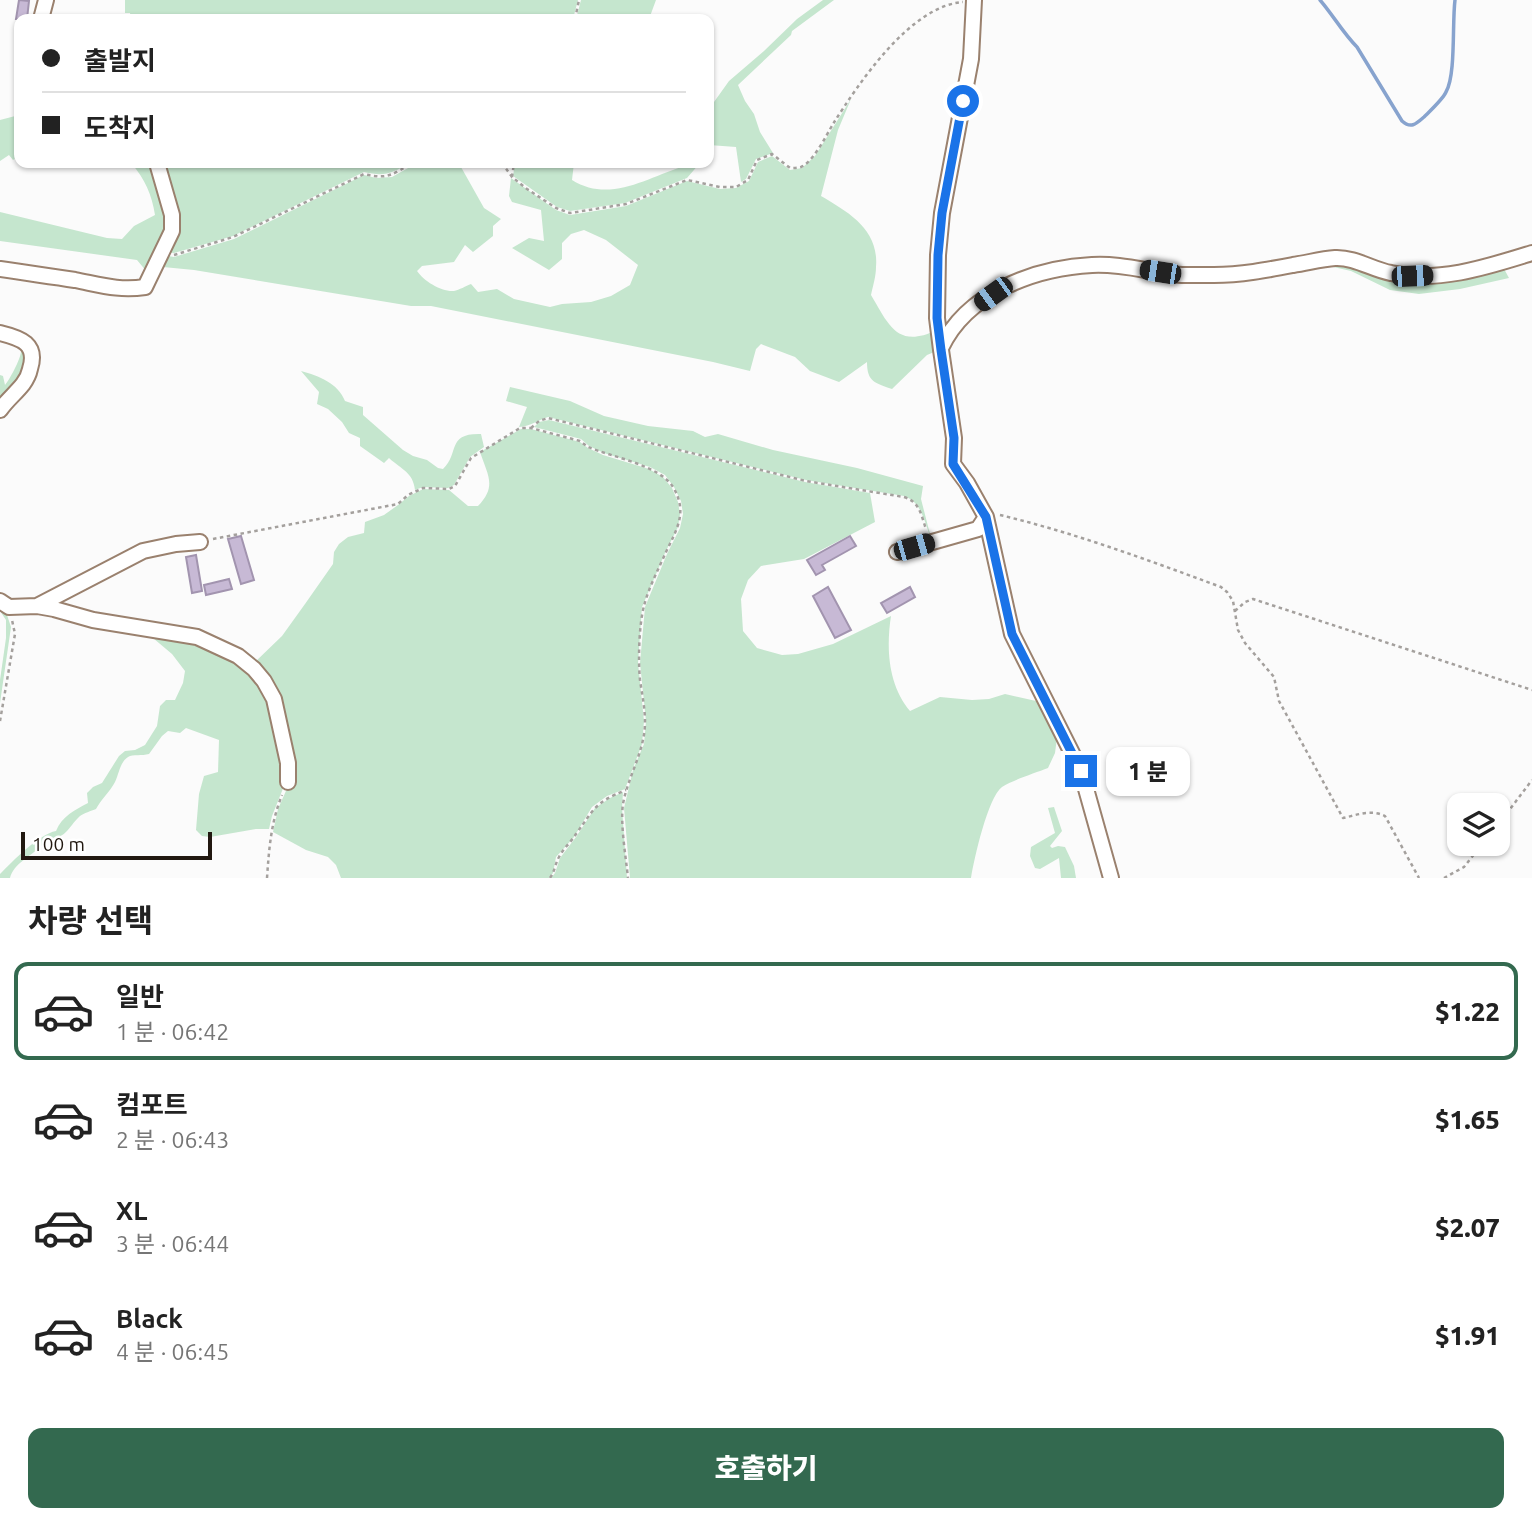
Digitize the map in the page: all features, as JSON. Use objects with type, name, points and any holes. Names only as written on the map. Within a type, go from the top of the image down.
[{"type":"street","points":[[974,0],[971,59],[941,223],[938,255],[937,318],[954,438],[953,464],[986,517],[1012,634],[1081,771],[1111,878]]},
{"type":"street","points":[[0,269],[128,289],[145,287],[172,231],[172,215],[158,168]]},
{"type":"street","points":[[941,350],[949,331],[993,294],[1017,280],[1065,268],[1094,264],[1181,275],[1248,274],[1339,258],[1389,273],[1412,276],[1471,271],[1532,253]]},
{"type":"street","points":[[0,333],[23,341],[33,354],[25,383],[0,410]]},
{"type":"street","points":[[897,552],[978,529],[986,517]]},
{"type":"street","points":[[37,606],[143,551],[200,542]]},
{"type":"street","points":[[4,604],[37,606],[93,620],[197,637],[238,656],[254,669],[274,699],[288,762],[288,782]]},
{"type":"path","points":[[506,168],[512,177],[556,208],[570,213],[626,204],[687,180],[720,187],[736,187],[748,180],[757,160],[772,155],[790,168],[802,167],[814,155],[849,98],[898,39],[929,13],[953,3],[974,0]]},
{"type":"path","points":[[160,253],[174,255],[233,237],[364,174],[391,176],[405,168]]},
{"type":"path","points":[[512,177],[513,168]]},
{"type":"path","points":[[531,428],[548,418],[806,481],[912,499],[919,507],[931,542]]},
{"type":"path","points":[[200,542],[398,504],[408,495],[423,488],[449,489],[455,486],[471,457],[520,428],[531,428],[580,441],[604,454],[664,476],[679,501],[681,514],[679,528],[643,607],[639,663],[645,721],[643,744],[632,770],[623,808],[628,878]]},
{"type":"path","points":[[986,517],[998,514],[1048,527],[1131,554],[1221,587],[1227,592],[1233,601],[1238,630],[1245,643],[1274,677],[1279,701],[1343,818],[1366,813],[1385,816],[1419,878]]},
{"type":"path","points":[[1234,611],[1252,599],[1532,690]]},
{"type":"path","points":[[0,721],[15,634],[4,604]]},
{"type":"path","points":[[1510,809],[1532,780]]},
{"type":"path","points":[[267,878],[276,809],[288,782]]},
{"type":"path","points":[[550,878],[558,858],[594,808],[608,797],[626,790]]},
{"type":"path","points":[[1444,878],[1464,867],[1473,856]]},
{"type":"green space","points":[[125,0],[578,0],[574,14],[125,13]]},
{"type":"green space","points":[[581,0],[656,0],[651,14],[577,14]]},
{"type":"green space","points":[[823,0],[834,0],[792,31],[791,35],[738,85],[773,153],[756,159],[746,179],[741,182],[736,147],[714,145],[714,102],[729,81],[797,19]]},
{"type":"green space","points":[[851,99],[838,130],[821,196],[852,216],[868,233],[876,254],[876,274],[871,295],[889,324],[903,335],[912,337],[937,330],[939,350],[927,355],[892,389],[870,378],[867,362],[839,382],[810,371],[795,357],[761,344],[756,349],[750,371],[431,306],[411,306],[194,270],[163,267],[155,275],[163,255],[174,257],[234,239],[364,175],[376,178],[392,177],[408,168],[462,168],[484,208],[501,219],[493,226],[493,236],[473,252],[465,245],[454,262],[422,266],[417,271],[420,275],[444,290],[454,291],[471,284],[478,292],[497,289],[514,299],[550,307],[591,302],[611,296],[630,285],[638,265],[606,240],[584,230],[571,234],[562,243],[562,259],[549,270],[512,248],[529,238],[544,241],[541,210],[512,202],[509,196],[511,178],[556,210],[570,215],[626,206],[687,181],[720,189],[736,188],[749,181],[758,162],[772,156],[790,170],[802,168],[815,156]]},
{"type":"green space","points":[[14,116],[13,160],[9,155],[0,161],[0,120]]},
{"type":"green space","points":[[135,168],[155,168],[169,220],[147,272],[137,260],[0,241],[0,212],[107,238],[122,239],[134,226],[155,215],[152,201]]},
{"type":"green space","points":[[162,168],[400,168],[388,173],[364,172],[233,236],[174,253],[165,252],[176,228]]},
{"type":"green space","points":[[514,168],[573,168],[572,180],[586,187],[613,189],[627,187],[678,168],[696,168],[687,178],[625,203],[570,211],[557,207],[513,176]]},
{"type":"green space","points":[[1337,263],[1389,277],[1503,267],[1509,278],[1460,289],[1419,294],[1390,290],[1351,271],[1320,264]]},
{"type":"green space","points":[[16,341],[28,356],[19,382],[0,399],[0,375],[3,376],[5,385],[21,352]]},
{"type":"green space","points":[[301,371],[333,385],[345,401],[363,407],[363,415],[403,450],[438,468],[443,469],[448,463],[455,445],[463,437],[481,434],[484,447],[470,457],[454,485],[448,488],[423,487],[415,490],[412,479],[406,472],[389,458],[384,463],[360,446],[360,438],[349,433],[328,409],[317,404],[319,392]]},
{"type":"green space","points":[[510,387],[570,401],[604,416],[648,426],[693,431],[705,437],[718,434],[923,486],[921,499],[931,538],[919,508],[904,496],[806,480],[548,417],[519,427],[527,407],[506,401]]},
{"type":"green space","points":[[549,420],[805,482],[870,493],[875,522],[804,559],[761,566],[748,580],[741,599],[743,631],[757,648],[782,655],[798,654],[833,644],[891,616],[890,666],[897,690],[910,711],[940,697],[972,700],[1005,694],[1045,703],[1058,730],[1055,753],[1048,768],[1007,784],[997,793],[982,829],[971,878],[630,878],[624,808],[633,770],[644,744],[646,721],[640,663],[645,607],[680,528],[683,514],[681,501],[665,475],[650,467],[604,453],[581,439],[534,427],[539,422]]},
{"type":"green space","points":[[521,429],[531,429],[580,442],[603,455],[649,469],[663,477],[678,502],[678,527],[642,607],[638,663],[644,721],[642,744],[625,789],[607,796],[592,807],[574,837],[556,857],[553,873],[549,878],[341,878],[336,865],[328,857],[306,850],[273,832],[278,809],[289,784],[276,696],[252,665],[282,636],[333,564],[334,552],[339,544],[348,537],[364,533],[365,522],[384,515],[423,489],[449,490],[468,506],[478,506],[489,486],[488,474],[480,452]]},
{"type":"green space","points":[[0,605],[6,612],[11,627],[0,703],[6,620],[0,611]]},
{"type":"green space","points":[[147,633],[197,640],[248,668],[273,705],[284,786],[269,829],[202,836],[196,830],[199,794],[204,776],[218,772],[219,740],[186,728],[180,733],[168,731],[149,754],[125,759],[113,786],[96,809],[80,816],[63,835],[48,837],[19,864],[10,878],[0,878],[0,874],[26,849],[56,831],[65,817],[88,803],[87,793],[102,783],[119,756],[125,751],[145,745],[157,726],[160,706],[166,700],[175,700],[185,671],[172,654]]},
{"type":"green space","points":[[623,792],[627,878],[551,878],[560,858],[595,808]]},
{"type":"green space","points":[[1054,807],[1062,831],[1050,846],[1065,847],[1074,866],[1076,878],[1061,878],[1059,858],[1040,869],[1035,868],[1030,856],[1031,847],[1055,833],[1048,808]]},
{"type":"building","points":[[19,0],[29,1],[28,14],[17,14]]},
{"type":"building","points":[[241,536],[254,580],[241,584],[228,539]]},
{"type":"building","points":[[850,536],[856,546],[822,565],[825,570],[816,575],[807,560]]},
{"type":"building","points":[[196,555],[202,591],[192,593],[186,557]]},
{"type":"building","points":[[229,579],[232,589],[206,595],[204,585]]},
{"type":"building","points":[[828,587],[851,630],[835,638],[813,596]]},
{"type":"building","points":[[910,587],[915,597],[887,613],[881,603]]},
{"type":"waterway","points":[[1320,0],[1357,47],[1402,121],[1411,125],[1436,105],[1449,84],[1455,0]]},
{"type":"route","points":[[963,101],[942,213],[938,255],[937,318],[954,438],[953,464],[986,517],[1012,634],[1081,771]]}]
